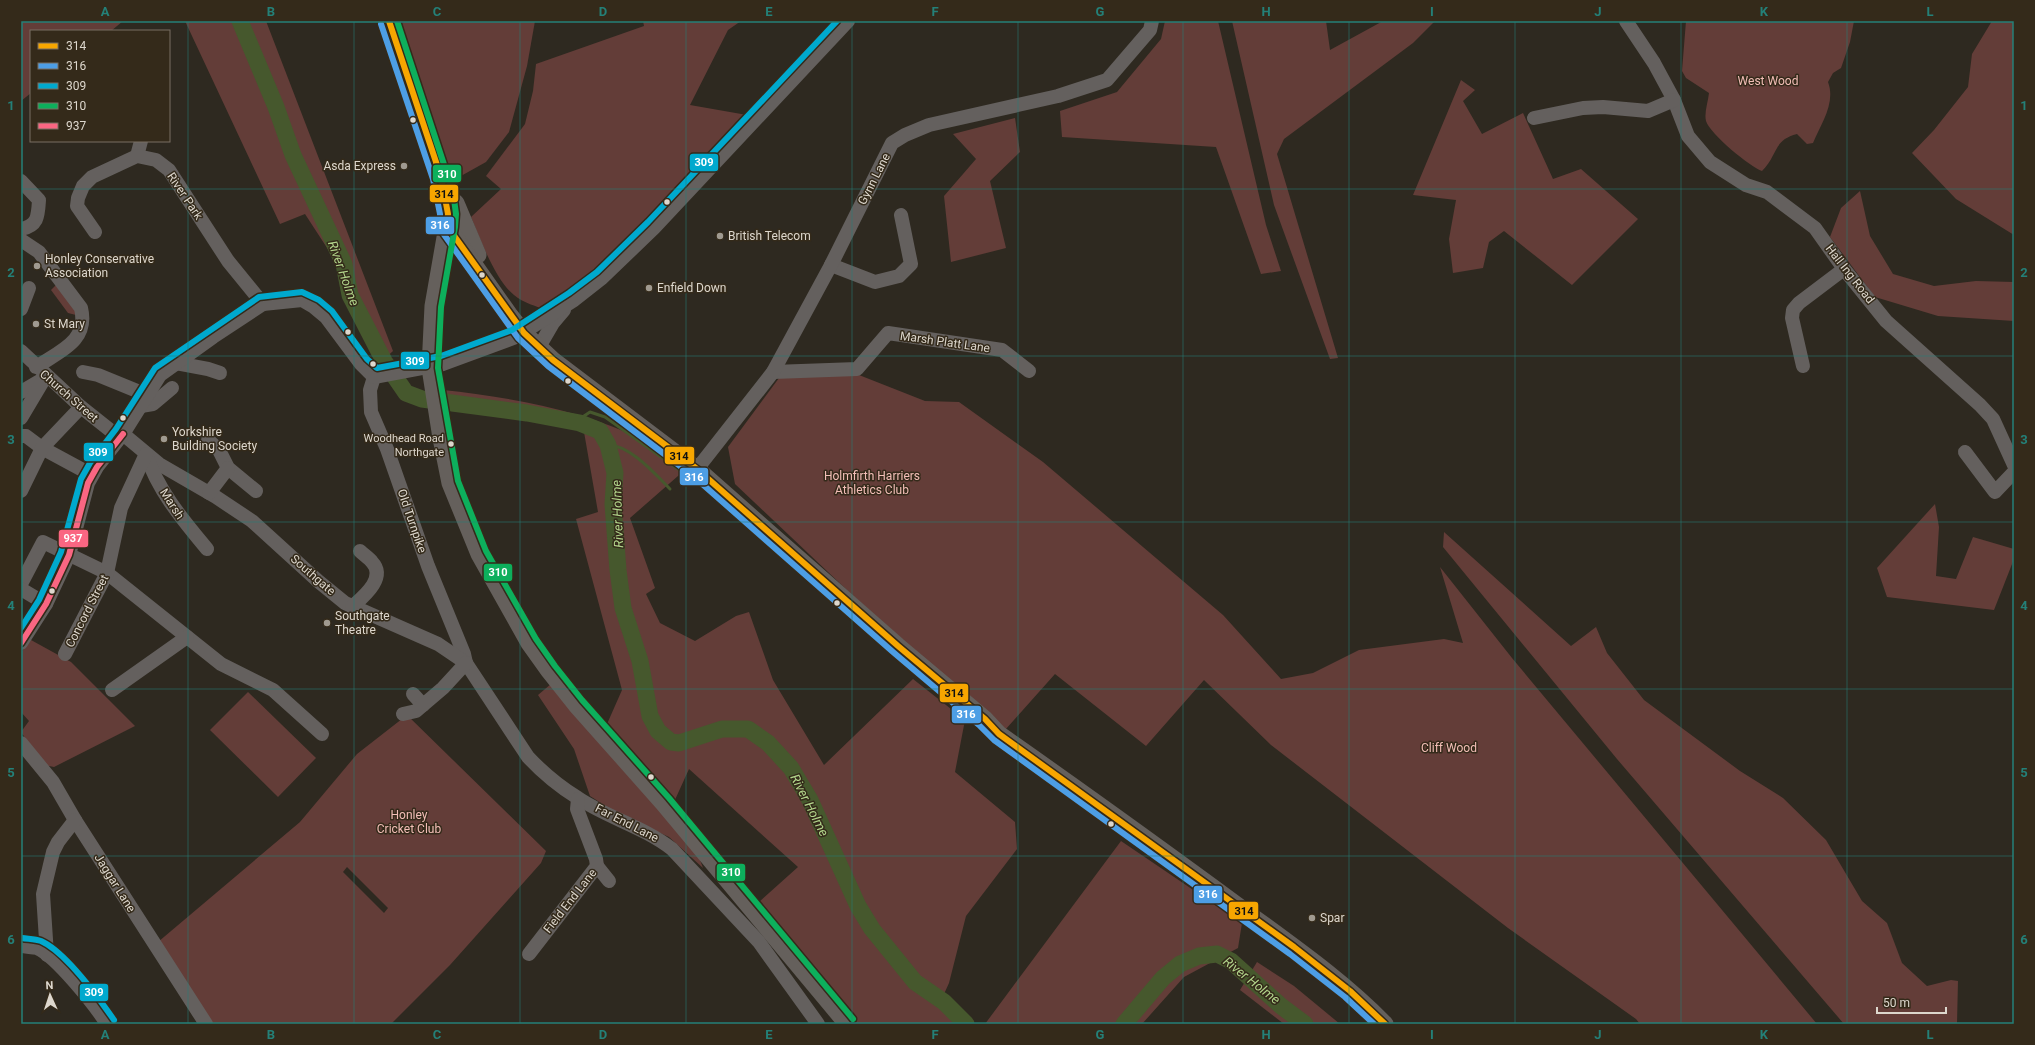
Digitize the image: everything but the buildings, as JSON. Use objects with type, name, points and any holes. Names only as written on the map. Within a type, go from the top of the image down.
[{"type":"main road","points":[[390,21],[445,193],[448,214],[447,226],[432,306],[430,368],[447,470],[457,503],[479,554],[529,643],[576,705],[663,803],[846,1024]]},
{"type":"main road","points":[[445,193],[456,203],[496,295]]},
{"type":"main road","points":[[447,226],[466,228]]},
{"type":"main road","points":[[447,226],[524,333],[553,360],[697,469],[898,646],[985,719],[999,734],[1125,823],[1304,954],[1347,987],[1385,1024]]},
{"type":"main road","points":[[443,248],[452,245],[457,246],[467,255]]},
{"type":"street","points":[[21,643],[46,604],[69,556],[88,483],[92,475],[121,436],[160,375],[213,336],[263,304],[302,300],[314,307],[326,317],[361,364],[378,377],[430,368],[491,347],[524,333],[554,311],[574,300],[602,278],[654,228],[848,21]]},
{"type":"street","name":"Gynn Lane","points":[[697,469],[773,372],[831,265],[892,143],[905,135],[930,125],[1058,96],[1107,80],[1150,30],[1152,21]]},
{"type":"street","name":"Hall Ing Road","points":[[1626,21],[1654,63],[1674,100],[1688,136],[1710,162],[1746,185],[1767,192],[1815,228],[1844,269],[1886,321],[1980,405],[1992,419],[2014,465]]},
{"type":"street","points":[[1534,118],[1583,108],[1603,107],[1648,111],[1674,100]]},
{"type":"street","points":[[95,232],[77,206],[78,198],[83,186],[92,178],[137,156],[141,142]]},
{"type":"street","name":"River Park","points":[[137,156],[156,160],[169,170],[228,260],[263,304]]},
{"type":"street","points":[[21,182],[39,200],[38,218],[34,225],[21,229]]},
{"type":"street","points":[[831,265],[875,282],[899,276],[911,264],[902,215]]},
{"type":"street","points":[[21,240],[39,252],[81,308],[83,316],[80,333],[75,341],[21,392]]},
{"type":"street","points":[[1803,366],[1792,318],[1794,310],[1799,303],[1844,269]]},
{"type":"street","points":[[21,309],[29,288]]},
{"type":"street","points":[[539,347],[553,324],[574,300]]},
{"type":"street","name":"Marsh Platt Lane","points":[[773,372],[857,369],[888,333],[1002,350],[1030,371]]},
{"type":"street","name":"Church Street","points":[[21,351],[41,372],[81,407],[121,436]]},
{"type":"street","points":[[176,363],[208,369],[220,373]]},
{"type":"street","points":[[21,418],[41,372]]},
{"type":"street","points":[[83,372],[98,375],[144,401],[153,404],[172,388]]},
{"type":"street","name":"Old Turnpike","points":[[378,377],[370,390],[371,412],[387,449],[428,566],[464,654],[466,663]]},
{"type":"street","points":[[21,491],[42,448],[81,407]]},
{"type":"street","points":[[21,436],[26,436],[42,448],[92,475]]},
{"type":"street","name":"Southgate","points":[[121,436],[159,464],[209,493],[252,521],[318,581],[352,607],[438,644],[466,663]]},
{"type":"street","points":[[208,440],[219,450],[228,468],[256,491]]},
{"type":"street","points":[[1965,452],[1995,492],[2014,472]]},
{"type":"street","name":"Marsh","points":[[146,454],[151,468],[176,513],[207,549]]},
{"type":"street","name":"Concord Street","points":[[65,654],[107,573],[121,508],[146,454]]},
{"type":"street","points":[[209,493],[228,468]]},
{"type":"street","points":[[21,584],[43,542],[69,556],[107,573],[221,664],[272,690],[322,734]]},
{"type":"street","points":[[352,607],[370,590],[374,583],[376,569],[373,562],[360,551]]},
{"type":"street","points":[[21,589],[46,604]]},
{"type":"street","points":[[112,690],[187,637]]},
{"type":"street","points":[[404,714],[416,711],[443,688],[466,663]]},
{"type":"street","name":"Far End Lane","points":[[466,663],[528,758],[541,771],[578,799],[659,838],[672,849],[759,942],[818,1024]]},
{"type":"street","points":[[413,694],[423,705]]},
{"type":"street","name":"Jaggar Lane","points":[[21,743],[53,782],[75,820],[206,1024]]},
{"type":"street","name":"Field End Lane","points":[[529,954],[597,866],[596,859],[578,809],[578,799]]},
{"type":"street","points":[[47,955],[43,894],[53,852],[58,842],[75,820]]},
{"type":"street","points":[[597,866],[609,881]]},
{"type":"street","points":[[21,946],[36,948],[47,955],[68,975],[107,1024]]},
{"type":"green space","points":[[21,21],[123,21],[112,30],[30,30],[30,94],[21,101]]},
{"type":"green space","points":[[185,21],[266,21],[393,351],[378,365],[354,317],[333,257],[305,214],[280,224]]},
{"type":"green space","points":[[409,21],[535,21],[527,66],[509,132],[486,162],[452,181],[400,23]]},
{"type":"green space","points":[[643,21],[741,21],[728,30],[690,105],[747,115],[717,149],[601,267],[547,311],[522,300],[507,289],[489,259],[471,217],[501,189],[486,176],[525,124],[533,91],[536,64],[644,26]]},
{"type":"green space","points":[[1165,21],[1218,21],[1266,225],[1281,271],[1261,274],[1216,147],[1062,137],[1060,111],[1117,92],[1161,39]]},
{"type":"green space","points":[[1232,21],[1326,21],[1330,50],[1383,21],[1435,21],[1413,43],[1284,139],[1277,154],[1338,358],[1330,359],[1274,205]]},
{"type":"green space","name":"West Wood","points":[[1686,21],[1854,21],[1850,42],[1841,68],[1833,73],[1828,82],[1830,90],[1829,106],[1813,143],[1807,144],[1797,134],[1789,137],[1780,144],[1762,171],[1749,163],[1722,141],[1709,127],[1706,121],[1709,93],[1686,78],[1682,71]]},
{"type":"green space","points":[[1992,21],[2014,21],[2014,235],[1956,199],[1912,153],[1934,130],[1968,87],[1972,54]]},
{"type":"green space","points":[[1461,80],[1475,90],[1463,101],[1482,134],[1523,113],[1553,179],[1581,169],[1638,219],[1572,285],[1504,231],[1489,242],[1483,268],[1453,273],[1449,239],[1456,200],[1413,195]]},
{"type":"green space","points":[[1015,118],[1020,152],[990,181],[1006,248],[951,262],[944,196],[976,159],[953,134]]},
{"type":"green space","points":[[1860,191],[1870,236],[1893,274],[1934,286],[1976,281],[2014,282],[2014,321],[1938,316],[1875,297],[1830,237],[1841,208]]},
{"type":"green space","points":[[57,284],[80,316],[68,313],[51,290]]},
{"type":"green space","points":[[859,375],[925,401],[959,402],[1043,462],[1223,615],[1281,679],[1313,673],[1359,650],[1444,639],[1463,643],[1440,567],[1512,658],[1817,1024],[1640,1024],[1636,1019],[1508,928],[1271,745],[1204,680],[1146,746],[1055,674],[1005,730],[848,591],[735,484],[728,447],[779,378]]},
{"type":"green space","points":[[443,390],[545,406],[596,421],[649,443],[688,470],[678,476],[630,518],[655,588],[646,594],[660,623],[695,641],[736,616],[749,612],[773,680],[824,765],[913,679],[965,720],[955,772],[1015,822],[1017,849],[966,916],[949,983],[944,994],[974,1024],[857,1024],[759,902],[798,867],[689,769],[674,802],[607,724],[622,690],[576,519],[598,512],[584,432],[555,423],[443,409]]},
{"type":"green space","points":[[1935,504],[1939,527],[1936,576],[1956,579],[1973,537],[2014,549],[2014,559],[1994,610],[1887,597],[1877,568]]},
{"type":"green space","points":[[1444,532],[1571,646],[1596,627],[1607,653],[1644,700],[1740,771],[1783,798],[1826,840],[1862,901],[1887,923],[1902,963],[1927,986],[1951,980],[1958,981],[1957,1024],[1844,1024],[1617,759],[1443,547]]},
{"type":"green space","points":[[31,640],[71,662],[135,726],[54,767],[44,765],[21,732],[29,721],[21,712],[21,652]]},
{"type":"green space","points":[[551,684],[697,852],[703,868],[669,837],[618,814],[590,796],[574,749],[538,695]]},
{"type":"green space","points":[[248,692],[316,758],[278,797],[210,730]]},
{"type":"green space","name":"Honley Cricket Club","points":[[407,715],[546,851],[541,863],[450,965],[391,1024],[212,1024],[158,942],[300,822],[357,754]],"holes":[[[347,867],[388,908],[384,913],[343,872]]]},
{"type":"green space","points":[[1121,841],[1242,923],[1238,948],[1184,977],[1142,1024],[985,1024]]},
{"type":"green space","points":[[1257,962],[1294,986],[1340,1024],[1284,1024],[1240,990]]},
{"type":"waterway","name":"River Holme","points":[[240,21],[276,107],[293,155],[344,264],[350,295],[384,361],[406,393],[422,399],[527,413],[580,423],[600,431],[608,445],[615,473],[613,504],[618,570],[623,608],[640,661],[650,716],[658,731],[671,742],[679,743],[722,729],[748,729],[768,743],[791,768],[810,800],[858,906],[872,929],[915,982],[944,1002],[966,1024]]},
{"type":"waterway","points":[[580,423],[581,418],[590,412],[605,417],[685,474]]},
{"type":"waterway","points":[[608,445],[616,446],[625,450],[642,461],[670,489]]},
{"type":"waterway","name":"River Holme","points":[[1124,1024],[1163,978],[1180,964],[1199,956],[1217,954],[1231,961],[1281,1006],[1305,1024]]},
{"type":"transit line","name":"314","points":[[389,21],[441,177],[448,214],[447,226],[524,333],[553,360],[697,469],[898,646],[985,719],[999,734],[1294,947],[1350,991],[1385,1024]]},
{"type":"transit line","name":"310","points":[[397,21],[453,192],[456,214],[455,227],[441,307],[438,368],[458,481],[486,551],[536,639],[555,666],[582,700],[669,798],[853,1019]]},
{"type":"transit line","name":"309","points":[[21,628],[39,600],[61,552],[81,479],[90,463],[116,429],[155,368],[259,297],[302,292],[319,300],[332,311],[367,359],[377,368],[441,356],[512,330],[569,293],[597,272],[648,222],[837,21]]},
{"type":"transit line","name":"316","points":[[381,24],[433,179],[440,214],[440,229],[518,338],[548,366],[692,475],[893,652],[979,725],[994,740],[1290,954],[1345,997],[1374,1024]]},
{"type":"transit line","name":"937","points":[[21,643],[46,604],[69,555],[88,483],[97,467],[123,434]]},
{"type":"transit line","name":"309","points":[[22,938],[41,941],[61,955],[81,976],[114,1020]]},
{"type":"place","name":"Asda Express","points":[[404,166]]},
{"type":"place","name":"British Telecom","points":[[720,236]]},
{"type":"place","name":"Honley Conservative Association","points":[[37,266]]},
{"type":"place","name":"Enfield Down","points":[[649,288]]},
{"type":"place","name":"St Mary","points":[[36,324]]},
{"type":"place","name":"Yorkshire Building Society","points":[[164,439]]},
{"type":"place","name":"Woodhead Road Northgate","points":[[451,444]]},
{"type":"place","name":"Southgate Theatre","points":[[327,623]]},
{"type":"place","name":"Spar","points":[[1312,918]]},
{"type":"park label","name":"Holmfirth Harriers Athletics Club","points":[[872,483]]},
{"type":"park label","name":"Cliff Wood","points":[[1449,748]]}]
